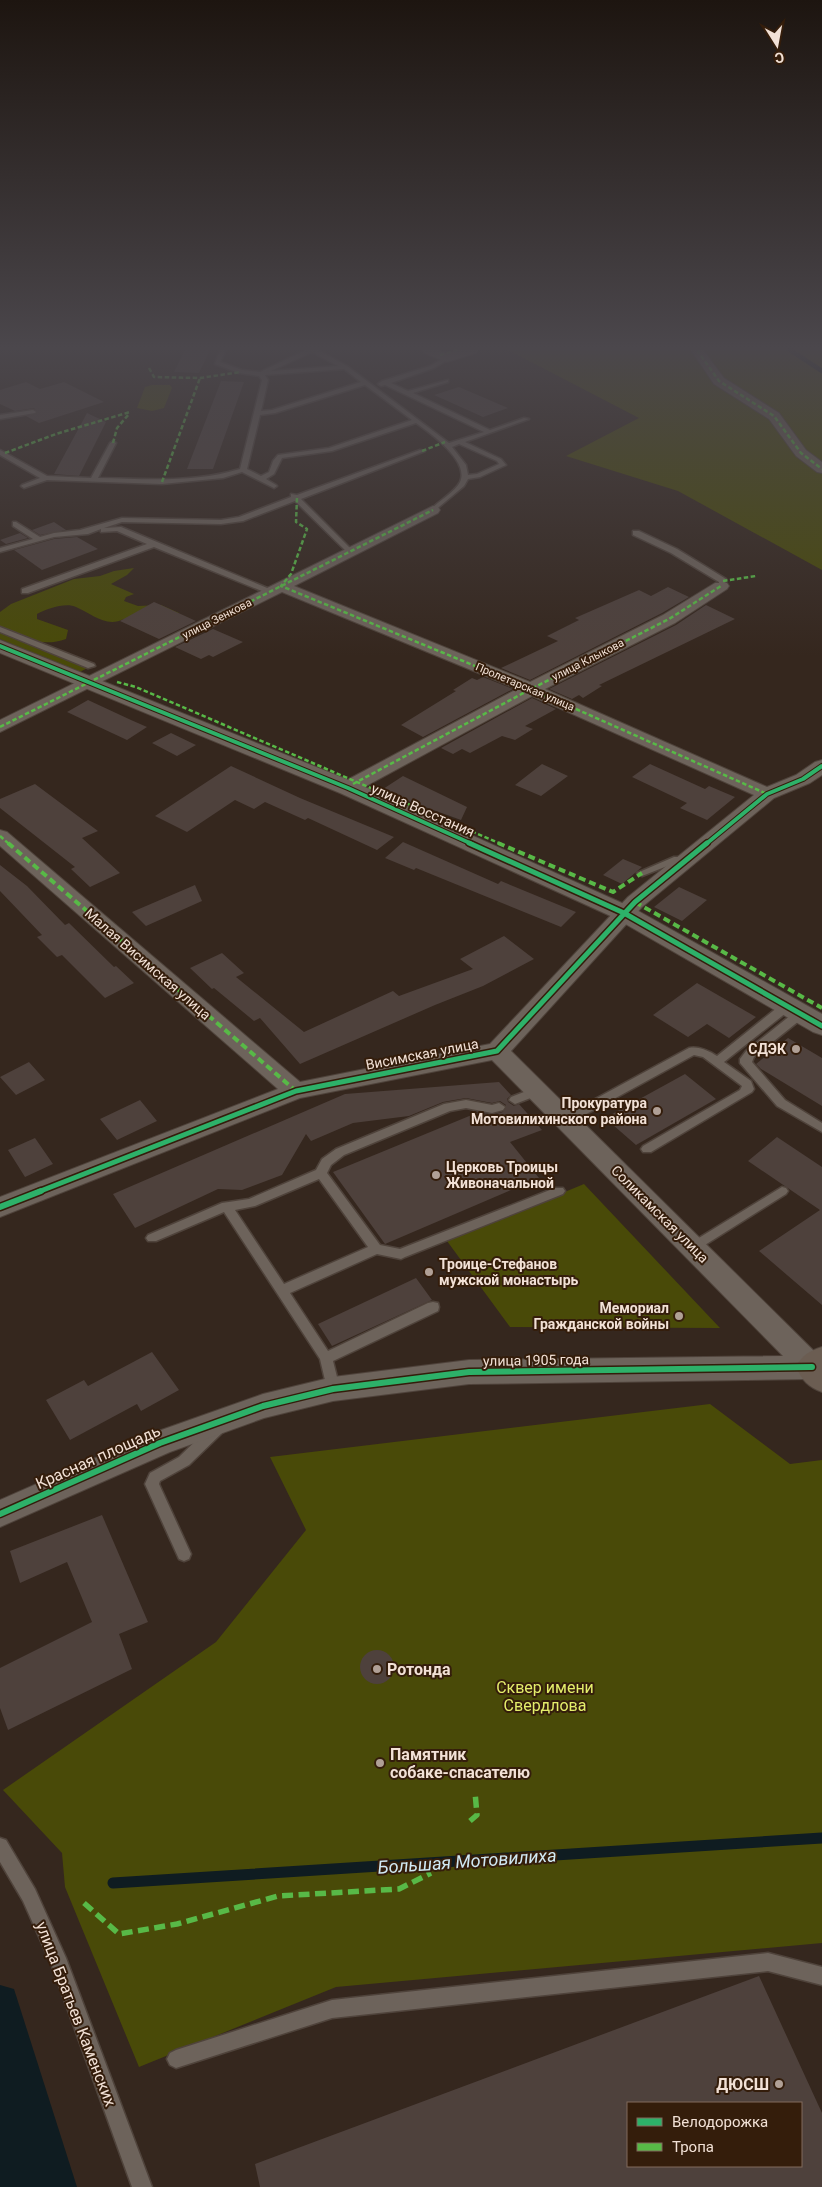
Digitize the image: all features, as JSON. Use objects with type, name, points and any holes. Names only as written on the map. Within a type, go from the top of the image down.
[{"type":"street","points":[[801,452],[822,468]]},
{"type":"street","name":"улица Зенкова","points":[[0,727],[90,674],[275,589],[433,510]]},
{"type":"street","name":"улица Клыкова","points":[[348,788],[531,689],[669,619],[720,586]]},
{"type":"street","name":"Пролетарская улица","points":[[275,589],[531,689],[767,794]]},
{"type":"street","name":"улица Восстания","points":[[0,646],[90,674],[624,913],[822,1026]]},
{"type":"street","name":"Висимская улица","points":[[0,1207],[296,1091],[497,1050],[624,913],[767,794],[802,779],[822,766]]},
{"type":"street","name":"Малая Висимская улица","points":[[0,836],[296,1091]]},
{"type":"street","name":"Соликамская улица","points":[[497,1050],[526,1095],[566,1120],[693,1248],[819,1369]]},
{"type":"street","name":"улица 1905 года","points":[[263,1406],[333,1389],[469,1372],[819,1369]]},
{"type":"street","name":"Красная площадь","points":[[0,1514],[160,1443],[263,1406]]},
{"type":"lane","points":[[0,452],[46,478]]},
{"type":"lane","points":[[94,481],[108,452]]},
{"type":"lane","points":[[243,470],[247,452]]},
{"type":"lane","points":[[261,479],[272,472],[280,456],[313,452]]},
{"type":"lane","points":[[83,532],[122,520],[221,522],[240,519],[294,496],[419,452]]},
{"type":"lane","points":[[433,510],[462,485],[465,477],[463,465],[453,452]]},
{"type":"lane","points":[[465,477],[478,476],[503,465],[499,460],[481,452]]},
{"type":"lane","points":[[24,486],[46,478],[162,482],[195,480],[223,476],[243,470],[274,486]]},
{"type":"lane","points":[[294,496],[350,552]]},
{"type":"lane","points":[[16,524],[38,539]]},
{"type":"lane","points":[[0,550],[54,534],[118,529],[275,589]]},
{"type":"lane","points":[[636,533],[674,551],[723,581],[720,586]]},
{"type":"lane","points":[[25,591],[154,544]]},
{"type":"lane","points":[[0,629],[90,674]]},
{"type":"lane","points":[[642,873],[674,860],[686,860]]},
{"type":"lane","points":[[717,1062],[794,1010]]},
{"type":"lane","points":[[794,1010],[746,1058],[746,1063],[781,1103],[822,1128]]},
{"type":"lane","points":[[566,1120],[693,1050],[701,1051],[747,1084],[748,1089],[744,1093],[647,1149]]},
{"type":"lane","points":[[152,1238],[226,1206],[252,1203],[321,1173],[326,1162],[340,1152],[448,1107],[466,1104],[492,1109],[499,1107]]},
{"type":"lane","points":[[321,1173],[376,1249]]},
{"type":"lane","points":[[282,1291],[376,1249],[401,1254],[559,1191]]},
{"type":"lane","points":[[693,1248],[782,1191]]},
{"type":"lane","points":[[226,1206],[326,1358],[333,1389]]},
{"type":"lane","points":[[326,1358],[433,1307]]},
{"type":"lane","points":[[184,1554],[152,1484],[154,1477],[184,1461],[227,1420]]},
{"type":"lane","name":"улица Братьев Каменских","points":[[0,1846],[29,1895],[60,1964],[142,2187]]},
{"type":"lane","points":[[176,2059],[332,2009],[768,1962],[822,1976]]},
{"type":"green space","points":[[574,452],[822,452],[822,570],[678,491],[566,456]]},
{"type":"green space","points":[[134,568],[127,575],[111,584],[134,594],[126,597],[124,601],[138,606],[161,605],[179,613],[130,622],[124,619],[111,622],[99,619],[76,607],[67,605],[56,607],[37,614],[37,619],[68,630],[66,639],[48,642],[32,640],[0,627],[0,612],[11,604],[74,579],[100,576],[114,571]]},
{"type":"green space","points":[[0,629],[91,666],[78,673],[0,639]]},
{"type":"green space","points":[[584,1184],[720,1328],[510,1327],[447,1241]]},
{"type":"green space","name":"Сквер имени Свердлова","points":[[710,1404],[790,1464],[822,1460],[822,1943],[336,1987],[139,2067],[65,1887],[62,1853],[3,1790],[216,1642],[306,1530],[270,1457]]},
{"type":"shaded area","points":[[0,1985],[14,1989],[77,2187],[0,2187]]},
{"type":"building","points":[[66,452],[91,452],[79,476],[54,474]]},
{"type":"building","points":[[194,452],[219,452],[213,469],[187,469]]},
{"type":"building","points":[[54,522],[66,530],[40,535],[32,530]]},
{"type":"building","points":[[20,533],[28,538],[6,544],[0,540]]},
{"type":"building","points":[[77,537],[98,549],[42,570],[14,550],[54,539]]},
{"type":"building","points":[[668,587],[689,597],[662,613],[530,680],[501,668],[558,641],[547,636],[579,620],[575,618],[639,590],[651,596]]},
{"type":"building","points":[[154,602],[196,621],[159,639],[120,621]]},
{"type":"building","points":[[706,605],[735,619],[599,685],[602,686],[583,698],[579,695],[572,699],[549,689],[676,625]]},
{"type":"building","points":[[213,629],[243,642],[213,657],[209,655],[201,659],[175,647]]},
{"type":"building","points":[[483,677],[513,689],[423,737],[401,725],[456,691],[453,690],[472,678],[477,680]]},
{"type":"building","points":[[532,698],[556,709],[525,726],[533,729],[515,740],[502,736],[470,753],[462,749],[453,754],[441,748]]},
{"type":"building","points":[[88,700],[147,727],[127,740],[67,712]]},
{"type":"building","points":[[171,733],[196,745],[177,756],[152,743]]},
{"type":"building","points":[[542,764],[568,776],[541,796],[515,785]]},
{"type":"building","points":[[650,764],[705,789],[709,786],[735,797],[707,820],[680,808],[687,803],[632,777]]},
{"type":"building","points":[[231,766],[300,798],[394,837],[377,850],[308,818],[305,820],[265,802],[254,809],[235,800],[187,832],[155,816]]},
{"type":"building","points":[[403,776],[467,807],[461,820],[403,799],[383,789]]},
{"type":"building","points":[[35,784],[98,831],[82,838],[120,873],[90,887],[71,869],[75,867],[0,808],[0,799]]},
{"type":"building","points":[[403,842],[498,884],[501,881],[576,912],[561,927],[416,868],[414,870],[385,858]]},
{"type":"building","points":[[623,859],[642,867],[622,884],[603,875]]},
{"type":"building","points":[[0,865],[27,886],[65,925],[69,923],[114,967],[116,966],[134,983],[105,998],[62,955],[57,957],[37,937],[42,935],[0,891]]},
{"type":"building","points":[[195,885],[202,901],[146,926],[132,912]]},
{"type":"building","points":[[679,887],[707,900],[682,921],[654,907]]},
{"type":"building","points":[[504,936],[534,959],[483,986],[300,1064],[260,1018],[254,1021],[214,988],[212,989],[190,968],[222,953],[244,973],[236,977],[304,1032],[393,991],[399,996],[473,969],[460,959]]},
{"type":"building","points":[[697,983],[756,1017],[729,1038],[707,1024],[688,1037],[653,1015]]},
{"type":"building","points":[[788,1038],[822,1058],[822,1106],[761,1069],[756,1064]]},
{"type":"building","points":[[29,1062],[45,1080],[16,1095],[0,1077]]},
{"type":"building","points":[[685,1074],[716,1099],[636,1145],[605,1118]]},
{"type":"building","points":[[499,1082],[511,1095],[507,1099],[508,1102],[514,1106],[519,1104],[542,1130],[510,1142],[539,1178],[385,1244],[333,1172],[479,1112],[492,1115],[503,1112],[506,1105],[500,1101],[492,1103],[466,1098],[443,1102],[409,1116],[353,1123],[311,1141],[306,1134],[282,1175],[242,1190],[218,1189],[135,1228],[113,1194],[345,1094]]},
{"type":"building","points":[[140,1100],[157,1121],[117,1140],[100,1119]]},
{"type":"building","points":[[777,1137],[822,1167],[822,1305],[759,1251],[820,1210],[748,1161]]},
{"type":"building","points":[[35,1138],[53,1164],[25,1177],[8,1150]]},
{"type":"building","points":[[416,1278],[432,1300],[332,1346],[318,1324]]},
{"type":"building","points":[[152,1352],[179,1390],[141,1411],[137,1404],[70,1440],[46,1400],[84,1380],[88,1386]]},
{"type":"building","points":[[102,1515],[148,1622],[119,1634],[132,1669],[8,1730],[0,1708],[0,1668],[92,1622],[67,1562],[20,1583],[10,1551]]},
{"type":"building","name":"Ротонда","points":[[377,1650],[389,1655],[394,1667],[389,1679],[377,1684],[365,1679],[360,1667],[365,1655]]},
{"type":"building","points":[[759,1976],[822,2113],[822,2187],[260,2187],[255,2164]]},
{"type":"waterway","name":"Большая Мотовилиха","points":[[113,1883],[822,1838]]},
{"type":"marked path","points":[[162,482],[173,452]]},
{"type":"marked path","points":[[800,452],[822,469]]},
{"type":"marked path","points":[[297,498],[296,522],[307,529],[291,574],[281,586],[531,689],[767,794]]},
{"type":"marked path","points":[[0,727],[433,510]]},
{"type":"marked path","points":[[723,581],[756,576]]},
{"type":"marked path","points":[[353,784],[531,689],[669,619],[721,586]]},
{"type":"marked path","points":[[117,682],[136,687],[613,892],[642,873]]},
{"type":"marked path","points":[[0,836],[296,1091]]},
{"type":"marked path","points":[[635,902],[822,1008]]},
{"type":"marked path","points":[[470,1821],[477,1815],[475,1792]]},
{"type":"marked path","points":[[84,1903],[119,1934],[177,1924],[278,1896],[399,1889],[431,1873]]},
{"type":"cycle path","points":[[0,646],[348,788],[624,913],[822,1026]]},
{"type":"cycle path","points":[[0,1207],[296,1091],[497,1051],[635,902],[767,794],[803,779],[822,766]]},
{"type":"cycle path","points":[[0,1514],[160,1443],[263,1406],[333,1389],[469,1372],[812,1367]]},
{"type":"place","name":"СДЭК","points":[[796,1049]]},
{"type":"place","name":"Прокуратура Мотовилихинского района","points":[[657,1111]]},
{"type":"place","name":"Церковь Троицы Живоначальной","points":[[436,1175]]},
{"type":"place","name":"Троице-Стефанов мужской монастырь","points":[[429,1272]]},
{"type":"place","name":"Мемориал Гражданской войны","points":[[679,1316]]},
{"type":"place","name":"Ротонда","points":[[377,1669]]},
{"type":"place","name":"Памятник собаке-спасателю","points":[[380,1763]]},
{"type":"place","name":"ДЮСШ","points":[[779,2084]]}]
